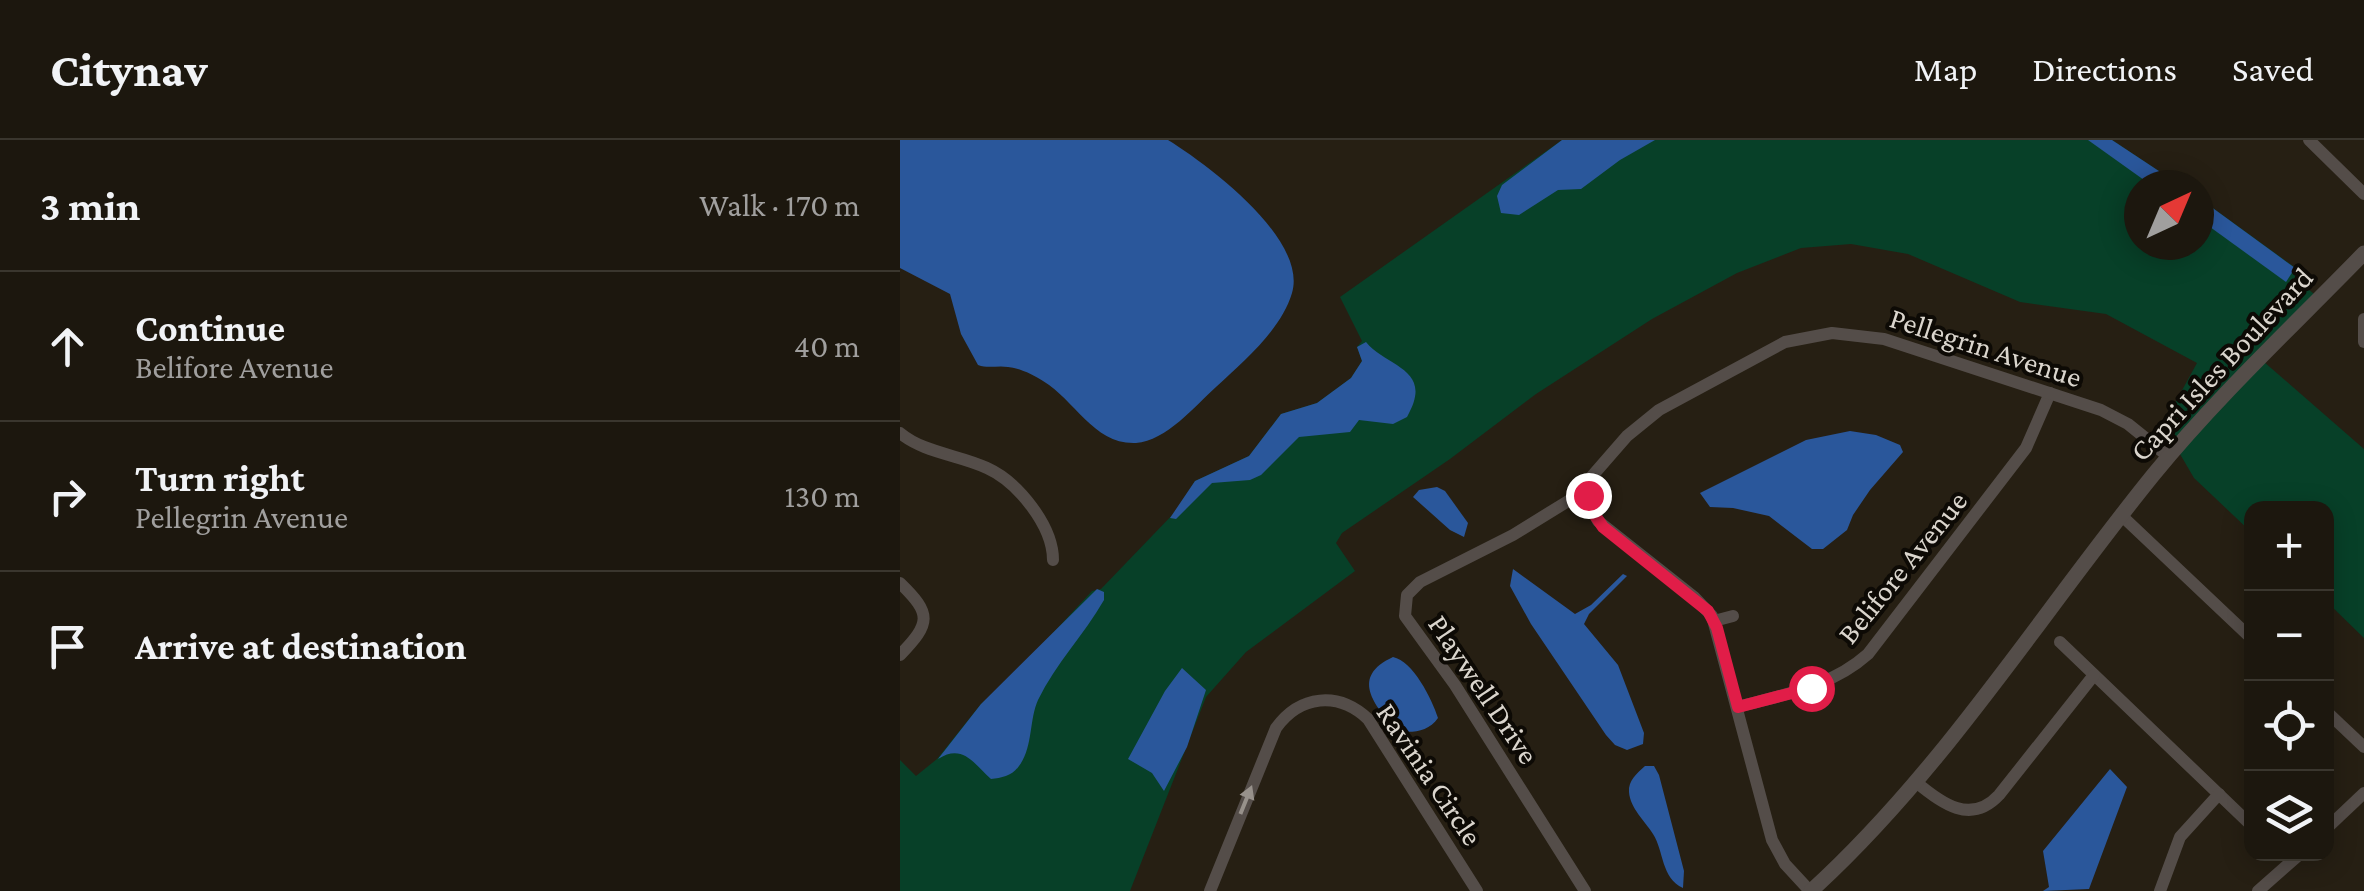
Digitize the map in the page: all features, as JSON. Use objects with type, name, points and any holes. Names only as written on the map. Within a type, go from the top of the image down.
[{"type":"street","points":[[2309,140],[2364,194]]},
{"type":"street","name":"Capri Isles Boulevard","points":[[1810,891],[1866,838],[1916,782],[2169,457],[2364,253]]},
{"type":"street","points":[[2364,319],[2364,342]]},
{"type":"street","name":"Pellegrin Avenue","points":[[1590,481],[1627,436],[1659,410],[1768,349],[1815,334],[1884,339],[2050,393],[2113,415],[2169,457]]},
{"type":"street","name":"Belifore Avenue","points":[[1738,707],[1822,684],[1868,654],[2026,448],[2050,393]]},
{"type":"street","points":[[900,433],[1002,478],[1042,520],[1052,541],[1053,560]]},
{"type":"street","points":[[1590,481],[1589,504],[1598,521],[1702,604],[1714,622],[1772,840],[1785,864],[1810,891]]},
{"type":"street","name":"Playwell Drive","points":[[1585,891],[1403,610],[1407,595],[1420,582],[1532,525],[1573,498],[1590,481]]},
{"type":"street","points":[[2122,516],[2244,631]]},
{"type":"street","points":[[900,582],[921,604],[925,616],[917,638],[900,655]]},
{"type":"street","points":[[1714,622],[1733,616]]},
{"type":"street","points":[[2060,642],[2244,818]]},
{"type":"street","points":[[1916,782],[1952,808],[1973,812],[1984,809],[2094,675]]},
{"type":"street","name":"Ravinia Circle","points":[[1210,891],[1276,728],[1296,708],[1319,700],[1348,704],[1368,719],[1477,891]]},
{"type":"street","points":[[2334,719],[2364,747]]},
{"type":"street","points":[[2334,821],[2364,793]]},
{"type":"street","points":[[2160,891],[2180,837],[2219,794]]},
{"type":"street","points":[[2258,891],[2286,861]]},
{"type":"green space","points":[[1562,140],[2112,140],[2157,170],[2124,170],[2124,260],[2214,260],[2214,209],[2315,282],[2308,289],[2314,294],[2256,355],[2364,449],[2364,638],[2334,609],[2334,501],[2244,501],[2244,525],[2194,478],[2163,425],[2197,363],[2106,314],[2020,302],[1908,254],[1851,244],[1801,248],[1737,273],[1652,319],[1536,394],[1342,533],[1336,543],[1355,571],[1246,652],[1206,697],[1130,891],[900,891],[900,760],[916,776],[937,759],[981,704],[1177,510],[1195,481],[1249,456],[1281,414],[1317,403],[1351,378],[1362,361],[1357,347],[1362,341],[1340,297]]},
{"type":"water","points":[[900,140],[1168,140],[1229,185],[1270,227],[1293,272],[1287,307],[1249,356],[1169,429],[1136,443],[1108,437],[1035,376],[1013,368],[978,365],[961,334],[950,294],[900,268]]},
{"type":"water","points":[[1562,140],[1655,140],[1581,189],[1558,190],[1519,215],[1501,213],[1497,196],[1502,185]]},
{"type":"water","points":[[2088,140],[2112,140],[2157,170],[2130,170]]},
{"type":"water","points":[[2214,209],[2295,268],[2286,282],[2214,230]]},
{"type":"water","points":[[1366,342],[1412,379],[1414,401],[1407,417],[1393,424],[1359,420],[1350,432],[1299,437],[1261,475],[1250,480],[1212,483],[1176,519],[1170,518],[1195,481],[1249,456],[1281,414],[1317,403],[1351,378],[1362,361],[1357,347]]},
{"type":"water","points":[[1850,431],[1876,435],[1900,445],[1903,452],[1870,490],[1847,530],[1823,549],[1812,549],[1769,516],[1710,507],[1700,493],[1806,440]]},
{"type":"water","points":[[1437,487],[1445,491],[1468,523],[1464,537],[1450,530],[1413,497],[1419,490]]},
{"type":"water","points":[[1513,569],[1575,614],[1591,605],[1623,574],[1627,576],[1584,624],[1618,665],[1644,733],[1643,744],[1627,750],[1606,735],[1531,624],[1510,586]]},
{"type":"water","points":[[1097,589],[1104,592],[1104,600],[1038,700],[1027,751],[1016,769],[991,779],[961,754],[938,759],[981,704]]},
{"type":"water","points":[[1393,657],[1408,666],[1431,701],[1438,718],[1425,729],[1396,731],[1374,701],[1369,682],[1372,673]]},
{"type":"water","points":[[1182,668],[1206,690],[1187,747],[1164,791],[1152,773],[1128,759]]},
{"type":"water","points":[[1645,766],[1654,766],[1659,775],[1684,871],[1683,888],[1671,878],[1657,841],[1630,798],[1632,781]]},
{"type":"water","points":[[2110,769],[2127,787],[2089,889],[2043,891],[2049,887],[2043,851]]},
{"type":"route","points":[[1588,495],[1603,527],[1694,597],[1712,616],[1738,707],[1811,688]]}]
